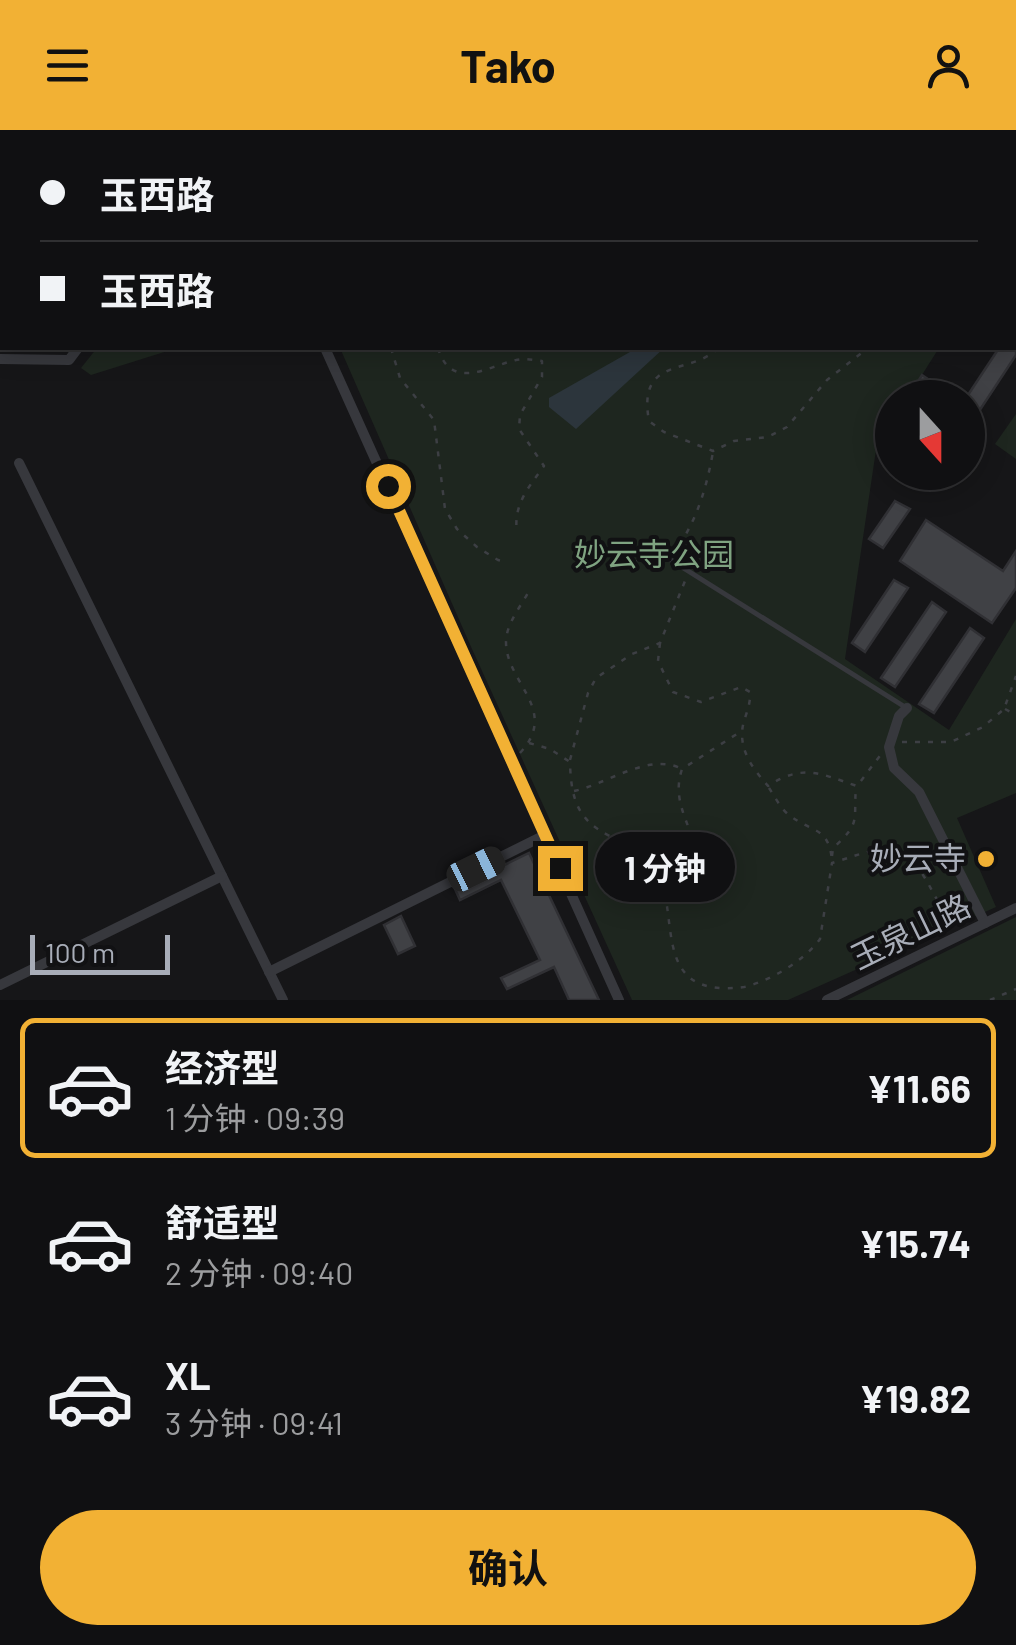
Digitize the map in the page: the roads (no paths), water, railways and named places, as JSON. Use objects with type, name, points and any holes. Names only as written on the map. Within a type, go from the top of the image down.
[{"type":"street","points":[[0,359],[69,360],[76,350]]},
{"type":"street","points":[[326,350],[619,1000]]},
{"type":"street","points":[[19,463],[282,1000]]},
{"type":"street","points":[[907,708],[898,716],[889,747],[894,768],[919,792],[984,923]]},
{"type":"street","points":[[269,972],[545,835]]},
{"type":"street","points":[[0,985],[222,876]]},
{"type":"street","name":"玉泉山路","points":[[827,1000],[1016,908]]},
{"type":"lane","points":[[669,559],[907,708]]},
{"type":"place","name":"妙云寺","points":[[986,859]]},
{"type":"park label","name":"妙云寺公园","points":[[654,555]]}]
